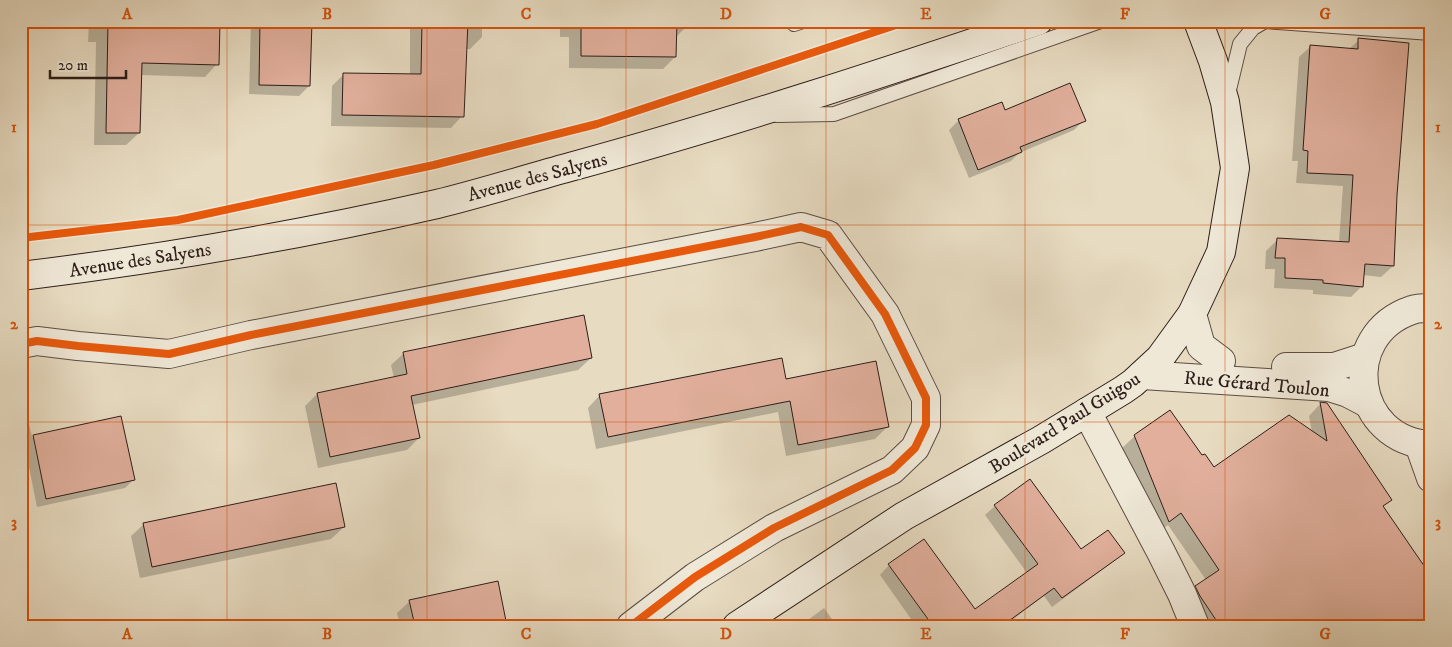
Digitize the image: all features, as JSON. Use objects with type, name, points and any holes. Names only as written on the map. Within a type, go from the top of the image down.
[{"type":"street","name":"Avenue des Salyens","points":[[21,276],[271,238],[439,203],[747,116],[1038,21]]},
{"type":"street","name":"Boulevard Paul Guigou","points":[[737,626],[904,516],[1036,443],[1128,387],[1151,367],[1192,314],[1221,252],[1235,168],[1225,102],[1213,61],[1198,21]]},
{"type":"street","points":[[21,344],[37,342],[169,354],[251,334],[801,227],[828,235],[885,314],[926,398],[926,425],[915,448],[892,470],[774,528],[695,577],[631,626]]},
{"type":"street","points":[[1431,308],[1413,309],[1392,320],[1376,336],[1365,357],[1363,373],[1364,389],[1368,404],[1377,418],[1389,430],[1403,439],[1425,444],[1431,478]]},
{"type":"street","name":"Rue Gérard Toulon","points":[[1192,314],[1201,346],[1221,361]]},
{"type":"street","name":"Rue Gérard Toulon","points":[[1151,367],[1221,361],[1284,367],[1334,367],[1365,357]]},
{"type":"street","name":"Rue Gérard Toulon","points":[[1151,367],[1329,387],[1348,393],[1368,404]]},
{"type":"street","points":[[1087,412],[1182,594],[1195,626]]},
{"type":"lane","points":[[747,116],[834,114],[1101,21]]},
{"type":"lane","points":[[1225,102],[1240,44],[1253,28],[1265,21],[1431,33]]},
{"type":"building","points":[[108,21],[220,21],[219,65],[142,63],[140,133],[106,133]]},
{"type":"building","points":[[260,21],[312,21],[310,86],[259,85]]},
{"type":"building","points":[[422,21],[468,21],[464,117],[342,115],[343,73],[421,74]]},
{"type":"building","points":[[581,21],[677,21],[676,57],[581,56]]},
{"type":"building","points":[[1358,38],[1409,43],[1397,195],[1394,266],[1365,264],[1363,287],[1323,283],[1323,280],[1285,278],[1285,258],[1275,258],[1277,238],[1349,242],[1353,175],[1307,173],[1308,151],[1303,150],[1310,45],[1358,49]]},
{"type":"building","points":[[1070,83],[1086,121],[1020,147],[1022,152],[978,170],[958,119],[1002,102],[1005,110]]},
{"type":"building","points":[[584,315],[592,358],[411,396],[420,438],[330,457],[317,393],[407,374],[403,352]]},
{"type":"building","points":[[782,358],[786,379],[876,361],[889,427],[798,445],[790,401],[608,437],[599,394]]},
{"type":"building","points":[[1320,402],[1327,403],[1392,500],[1383,506],[1431,576],[1431,626],[1220,626],[1195,586],[1219,570],[1181,513],[1169,522],[1134,435],[1170,410],[1202,455],[1205,454],[1214,467],[1289,415],[1327,441]]},
{"type":"building","points":[[121,416],[135,480],[46,499],[33,435]]},
{"type":"building","points":[[1030,479],[1081,549],[1108,530],[1125,553],[1062,598],[1054,588],[1002,626],[933,626],[888,564],[924,539],[975,609],[1038,564],[994,505]]},
{"type":"building","points":[[336,483],[345,527],[152,567],[143,523]]},
{"type":"building","points":[[498,581],[507,626],[415,626],[409,600]]},
{"type":"cycle path","points":[[21,238],[178,220],[434,165],[597,124],[908,21]]},
{"type":"cycle path","points":[[21,344],[37,341],[169,354],[251,335],[801,227],[828,235],[885,314],[926,398],[926,425],[915,448],[892,470],[774,528],[695,577],[631,626]]}]
